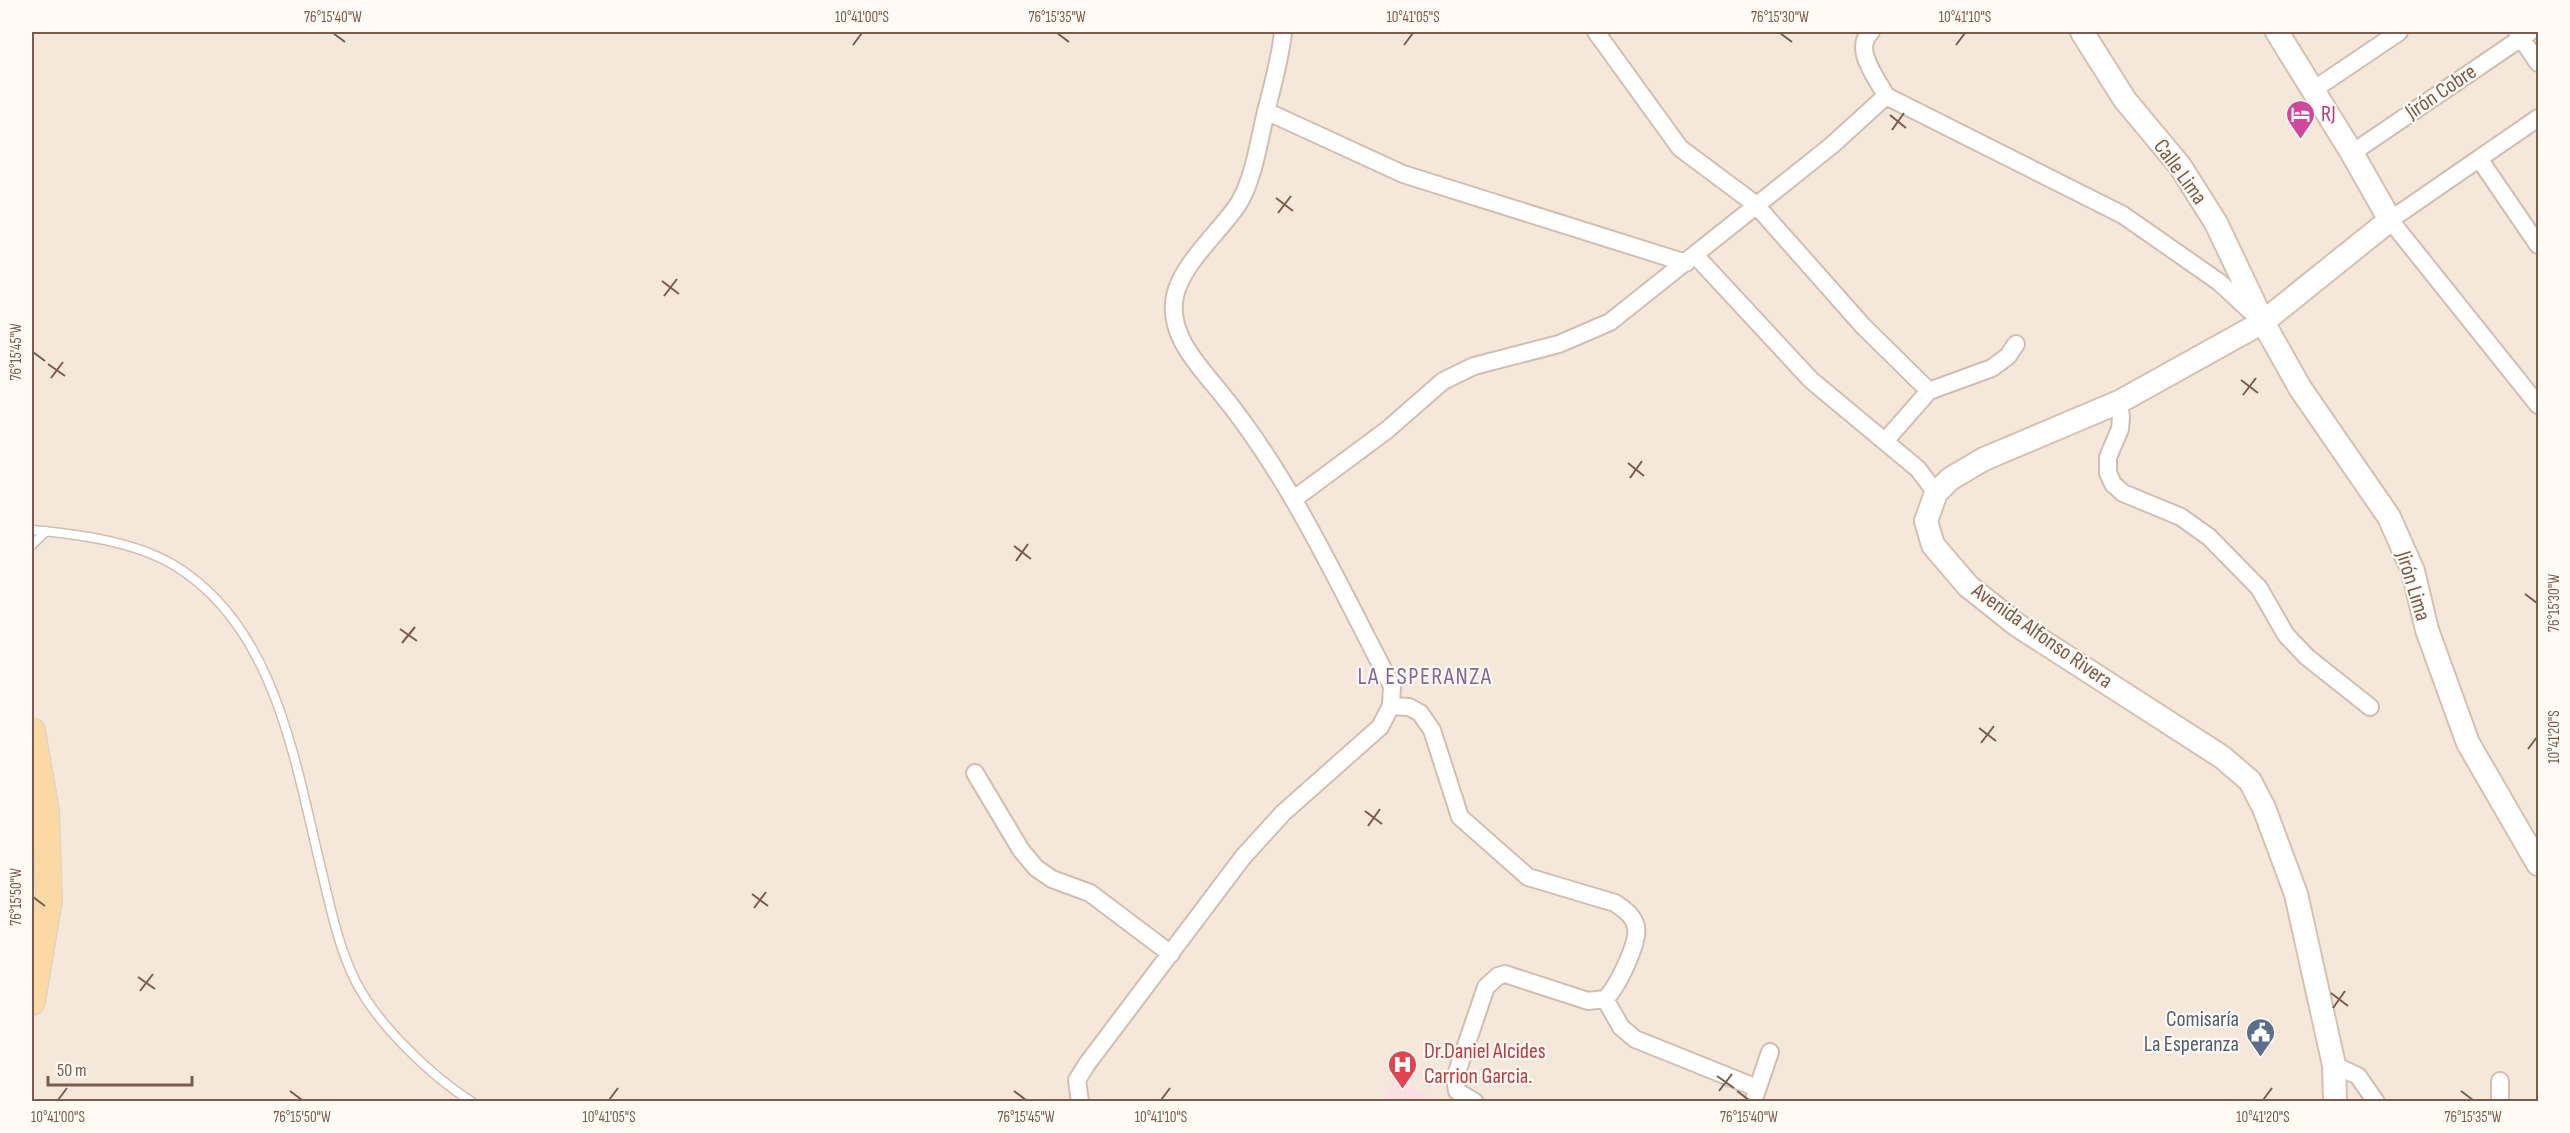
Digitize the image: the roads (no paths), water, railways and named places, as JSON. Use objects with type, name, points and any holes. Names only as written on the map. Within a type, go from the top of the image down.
[{"type":"main road","points":[[32,731],[35,760],[46,811],[49,900],[32,1002]]},
{"type":"street","points":[[1080,1101],[1077,1080],[1087,1064],[1249,850],[1283,813],[1380,727],[1391,706],[1392,686],[1294,499],[1239,414],[1186,351],[1175,318],[1175,296],[1184,275],[1240,202],[1254,163],[1280,58],[1283,32]]},
{"type":"street","points":[[1596,32],[1680,148],[1755,204],[1863,326],[1929,391]]},
{"type":"street","points":[[1871,32],[1865,37],[1863,50],[1886,96],[2123,215],[2219,282],[2263,322]]},
{"type":"street","name":"Calle Lima","points":[[2082,32],[2125,100],[2180,166],[2216,223],[2263,322]]},
{"type":"street","points":[[2277,32],[2352,153],[2390,220],[2538,405]]},
{"type":"street","points":[[2313,90],[2379,37],[2399,32]]},
{"type":"street","points":[[2523,33],[2538,63]]},
{"type":"street","name":"Jirón Cobre","points":[[2352,153],[2523,33]]},
{"type":"street","points":[[1294,499],[1387,430],[1443,381],[1474,366],[1559,344],[1610,322],[1755,204],[1831,146],[1886,96]]},
{"type":"street","points":[[1266,111],[1403,174],[1690,259],[1811,380],[1886,440],[1918,469],[1936,494]]},
{"type":"street","points":[[2390,220],[2538,118]]},
{"type":"street","points":[[2480,160],[2538,245]]},
{"type":"street","name":"Avenida Alfonso Rivera","points":[[2335,1101],[2334,1065],[2296,894],[2264,808],[2250,781],[2222,757],[2017,625],[1968,586],[1933,545],[1926,521],[1936,494],[1950,479],[1984,459],[2119,402],[2263,322],[2390,220]]},
{"type":"street","name":"Jirón Lima","points":[[2263,322],[2300,388],[2389,517],[2413,571],[2427,630],[2468,743],[2538,864]]},
{"type":"street","points":[[1886,440],[1929,391],[1992,368],[2008,356],[2016,344]]},
{"type":"street","points":[[2119,402],[2120,429],[2108,457],[2108,473],[2113,484],[2122,492],[2181,517],[2209,537],[2259,588],[2286,635],[2307,657],[2370,707]]},
{"type":"street","points":[[1391,706],[1409,707],[1420,713],[1432,730],[1460,818],[1528,878],[1615,903],[1633,918],[1636,938],[1618,982],[1605,999],[1588,1001],[1505,974],[1498,976],[1486,987],[1455,1078],[1457,1091],[1475,1101]]},
{"type":"street","points":[[975,773],[1021,850],[1036,868],[1053,879],[1090,893],[1171,954]]},
{"type":"street","points":[[1605,999],[1621,1027],[1635,1040],[1755,1095],[1770,1052]]},
{"type":"street","points":[[2334,1065],[2358,1076],[2376,1101]]},
{"type":"street","points":[[2500,1081],[2500,1101]]},
{"type":"lane","points":[[32,530],[89,538],[136,549],[170,563],[199,582],[231,615],[258,660],[290,739],[339,934],[356,982],[383,1022],[456,1091],[472,1101]]},
{"type":"lane","points":[[32,545],[46,531]]},
{"type":"place","name":"RJ","points":[[2300,140]]},
{"type":"place","name":"Comisaría La Esperanza","points":[[2260,1058]]},
{"type":"place","name":"Dr.Daniel Alcides Carrion Garcia.","points":[[1403,1090]]},
{"type":"district","name":"LA ESPERANZA","points":[[1425,676]]}]
